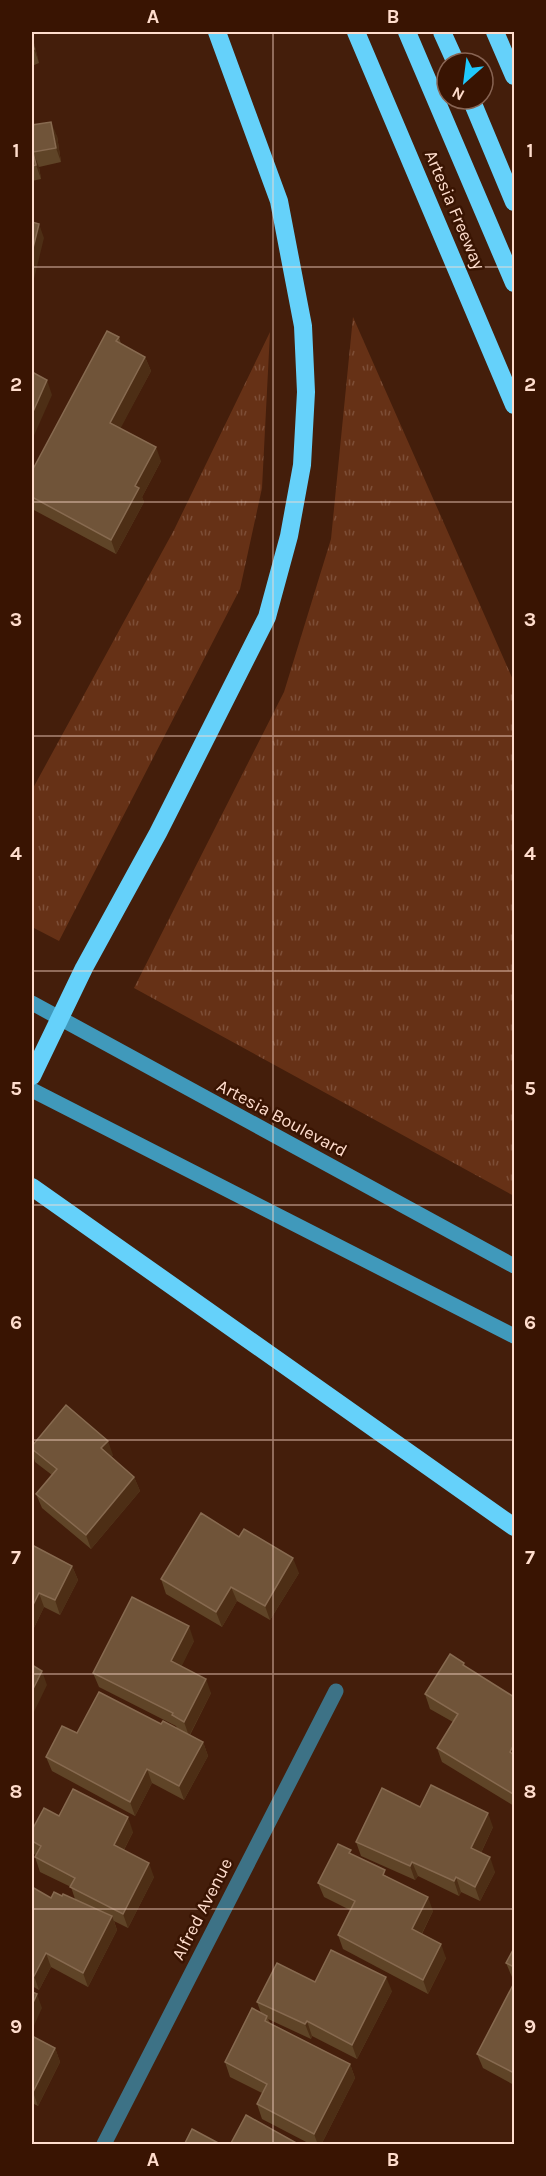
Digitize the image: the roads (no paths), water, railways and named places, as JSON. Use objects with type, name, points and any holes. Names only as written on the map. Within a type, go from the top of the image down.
[{"type":"highway","points":[[32,1076],[84,968],[158,832],[267,617],[289,536],[302,465],[306,392],[303,326],[281,213],[217,32]]},
{"type":"highway","name":"Artesia Freeway","points":[[356,32],[514,405]]},
{"type":"highway","points":[[407,32],[514,284]]},
{"type":"highway","points":[[442,32],[451,51]]},
{"type":"highway","points":[[495,32],[514,76]]},
{"type":"highway","points":[[476,111],[514,202]]},
{"type":"highway","points":[[32,1187],[514,1527]]},
{"type":"main road","name":"Artesia Boulevard","points":[[32,1004],[514,1266]]},
{"type":"main road","points":[[32,1090],[514,1336]]},
{"type":"street","name":"Alfred Avenue","points":[[104,2145],[336,1691]]}]
